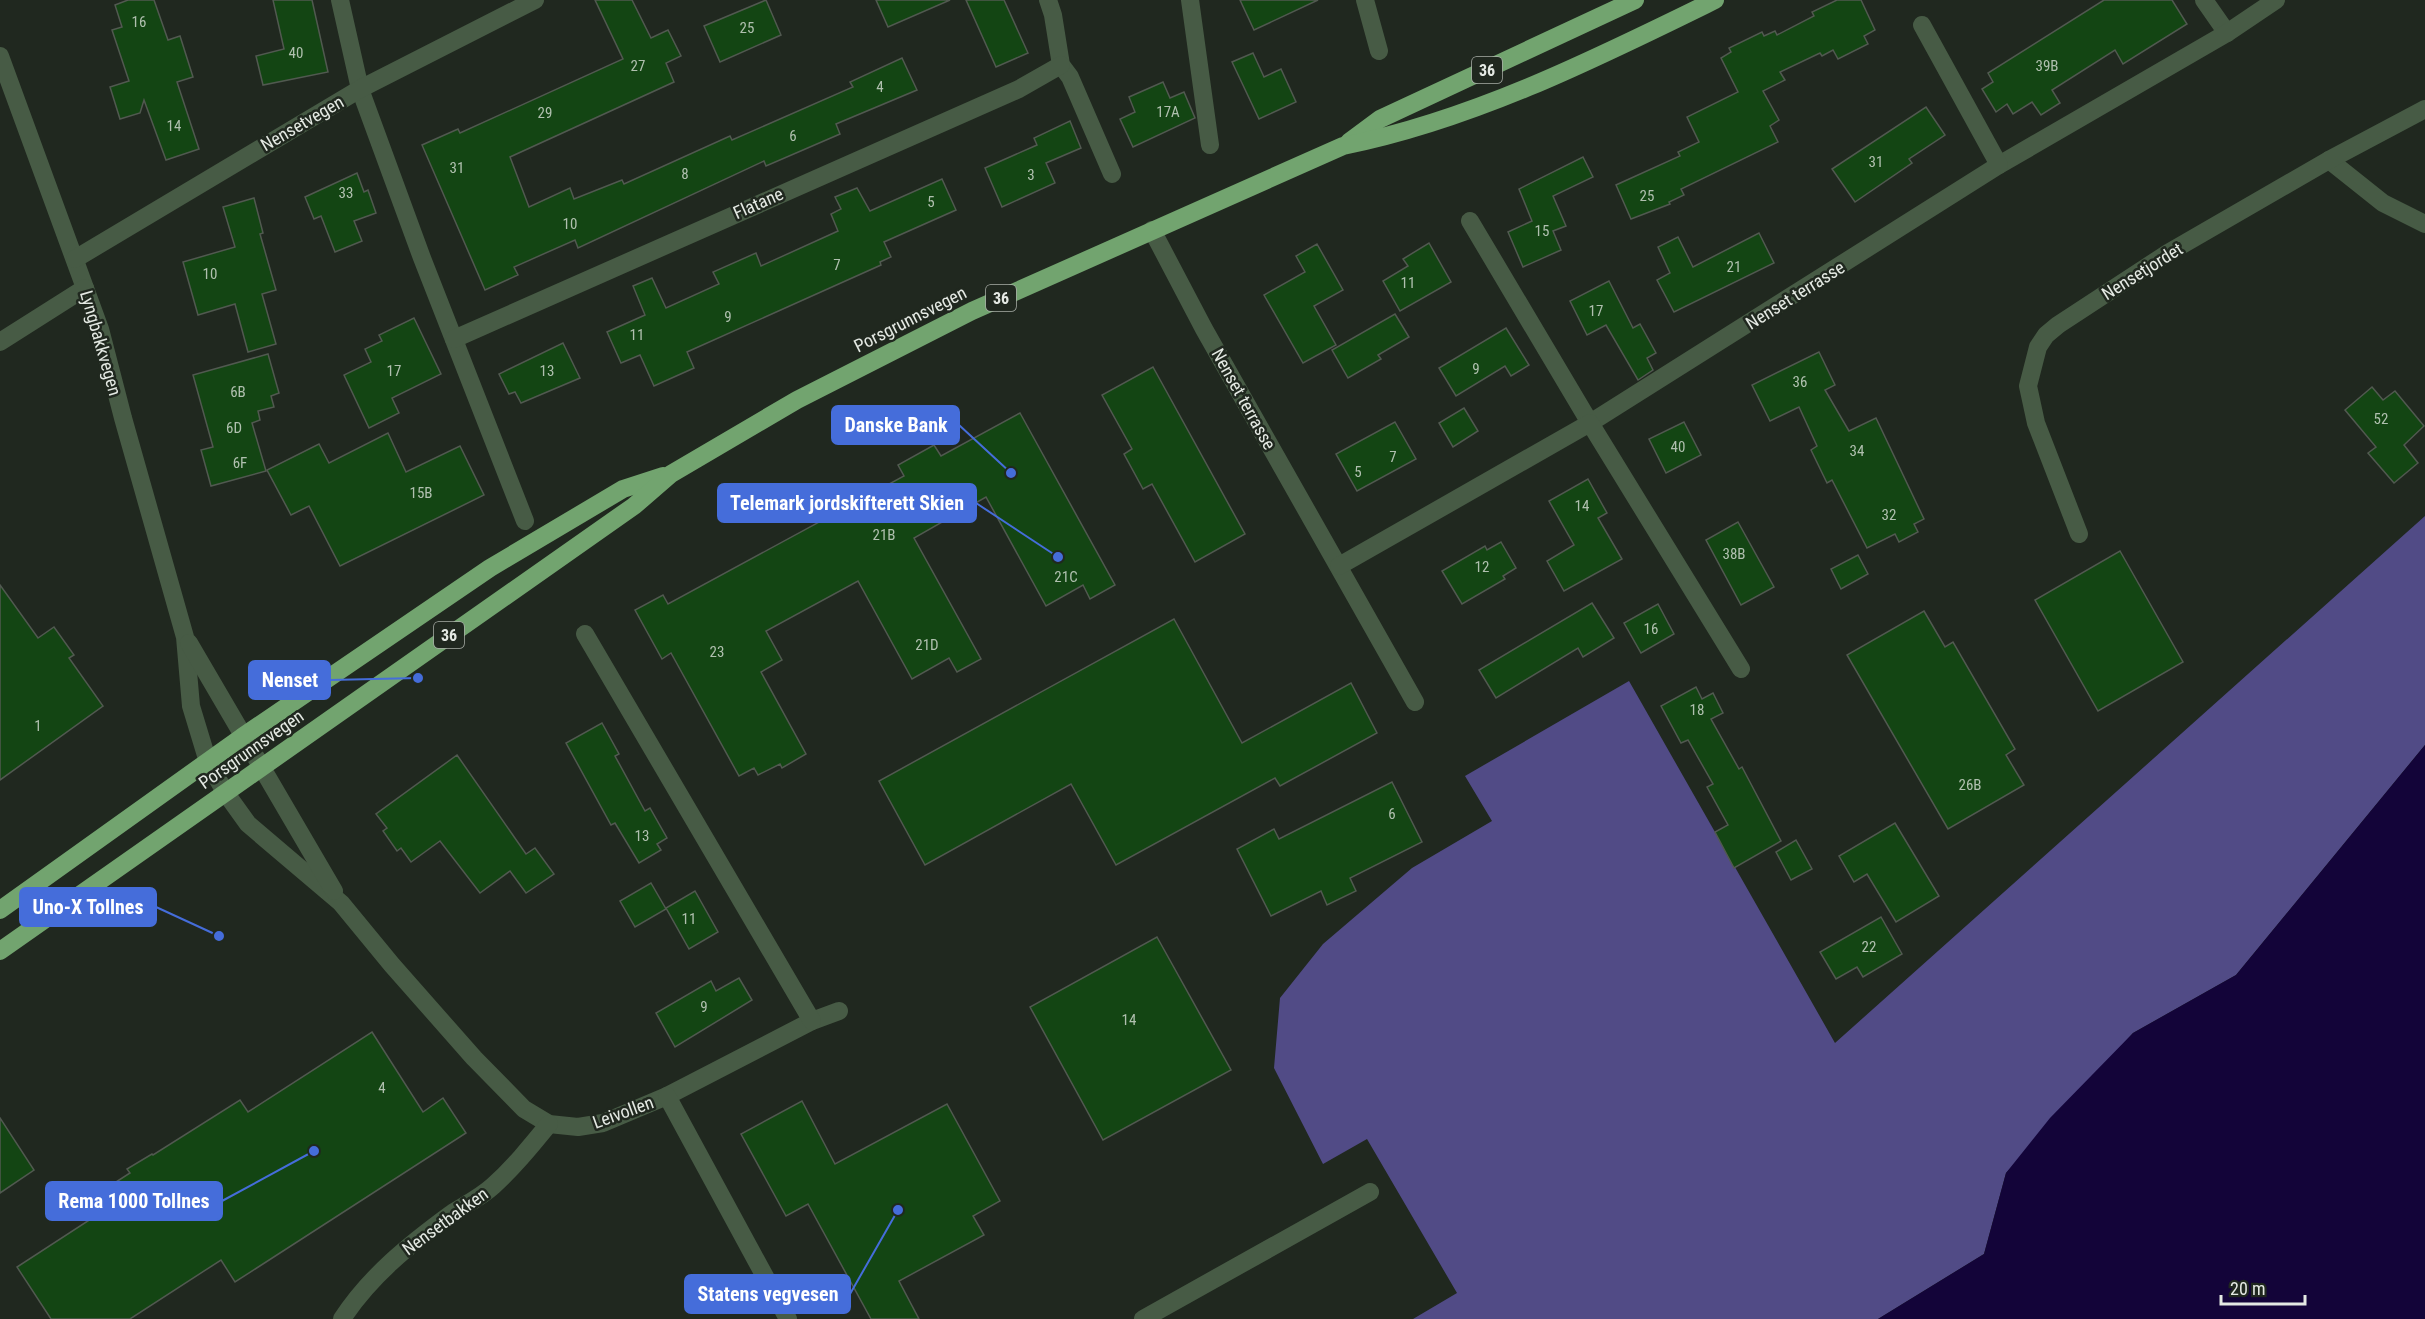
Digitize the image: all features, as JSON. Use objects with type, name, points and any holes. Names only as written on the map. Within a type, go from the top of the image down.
[{"type":"highway","name":"Porsgrunnsvegen","points":[[0,951],[634,506],[670,474],[807,394],[972,311],[1343,146],[1380,119],[1635,0]]},
{"type":"highway","name":"Porsgrunnsvegen","points":[[1343,146],[1390,137],[1492,100],[1615,50],[1715,0]]},
{"type":"highway","name":"Porsgrunnsvegen","points":[[0,910],[242,737],[490,568],[623,489],[670,474]]},
{"type":"street","points":[[340,0],[360,89],[525,521]]},
{"type":"street","name":"Nensetvegen","points":[[75,259],[360,89],[535,0]]},
{"type":"street","points":[[1048,0],[1053,15],[1061,65],[1070,77],[1112,174]]},
{"type":"street","points":[[1190,0],[1210,145]]},
{"type":"street","points":[[1365,0],[1379,51]]},
{"type":"street","points":[[2205,0],[2227,33]]},
{"type":"street","name":"Nenset terrasse","points":[[1339,567],[1590,423],[1999,165],[2227,33],[2276,0]]},
{"type":"street","points":[[1922,25],[1999,165]]},
{"type":"street","name":"Lyngbakkvegen","points":[[0,56],[100,328],[185,637],[191,706],[208,762],[225,792]]},
{"type":"street","name":"Flatane","points":[[454,339],[1019,89],[1061,65]]},
{"type":"street","name":"Nensetjordet","points":[[2079,534],[2036,423],[2028,386],[2032,366],[2042,341],[2058,324],[2168,253],[2330,160],[2425,109]]},
{"type":"street","points":[[2330,160],[2383,203],[2425,224]]},
{"type":"street","points":[[1470,221],[1590,423],[1741,669]]},
{"type":"street","name":"Nenset terrasse","points":[[1152,230],[1204,328],[1415,702]]},
{"type":"street","points":[[0,342],[85,288]]},
{"type":"street","points":[[585,634],[812,1021]]},
{"type":"street","name":"Lyngbakkvegen","points":[[185,637],[261,766]]},
{"type":"street","name":"Leivollen","points":[[261,766],[341,903],[474,1058],[524,1109],[549,1124],[578,1127],[603,1123],[666,1096],[812,1021],[839,1011]]},
{"type":"street","name":"Leivollen","points":[[225,792],[248,824],[341,903]]},
{"type":"street","points":[[666,1096],[788,1319]]},
{"type":"street","name":"Nensetbakken","points":[[342,1319],[381,1270],[426,1233],[492,1187],[520,1160],[549,1124]]},
{"type":"street","points":[[1143,1319],[1370,1192]]},
{"type":"shaded area","points":[[2425,516],[2425,745],[2236,975],[2133,1033],[2006,1173],[1984,1254],[1878,1319],[1413,1319],[1457,1293],[1367,1139],[1323,1164],[1274,1068],[1280,998],[1323,944],[1412,868],[1492,821],[1465,776],[1629,681],[1835,1043]]},
{"type":"shaded area","points":[[2425,745],[2425,1319],[1878,1319],[1984,1254],[2006,1173],[2050,1118],[2133,1033],[2236,975]]},
{"type":"building","points":[[128,0],[154,0],[168,40],[180,36],[193,77],[177,82],[199,149],[166,160],[144,100],[140,113],[120,119],[110,87],[129,81],[112,30],[122,27],[115,5]]},
{"type":"building","points":[[273,0],[312,0],[328,72],[263,85],[256,56],[284,49]]},
{"type":"building","points":[[595,0],[632,0],[651,38],[668,30],[681,56],[666,63],[674,82],[510,157],[529,207],[570,188],[574,199],[622,180],[624,184],[730,136],[732,140],[853,87],[850,82],[902,58],[917,90],[836,124],[840,134],[766,166],[764,161],[578,248],[575,240],[514,267],[518,275],[485,290],[422,145],[458,129],[460,133],[623,59]]},
{"type":"building","points":[[766,0],[781,35],[720,62],[704,26]]},
{"type":"building","points":[[876,0],[950,0],[888,27]]},
{"type":"building","points":[[966,0],[1004,0],[1028,53],[996,67]]},
{"type":"building","points":[[1240,0],[1318,0],[1254,30]]},
{"type":"building","points":[[1837,0],[1861,0],[1875,30],[1864,36],[1868,44],[1838,59],[1833,50],[1822,56],[1820,53],[1780,72],[1785,80],[1763,91],[1779,120],[1770,126],[1778,142],[1681,189],[1684,195],[1669,202],[1670,204],[1631,219],[1616,185],[1680,156],[1678,152],[1699,142],[1687,117],[1738,92],[1721,58],[1731,52],[1729,48],[1762,32],[1764,36],[1775,31],[1777,35],[1814,16],[1812,12]]},
{"type":"building","points":[[2104,0],[2172,0],[2187,24],[2123,64],[2115,50],[2052,90],[2060,103],[2041,115],[2032,102],[2013,114],[2007,104],[1996,112],[1982,89],[1993,82],[1988,73]]},
{"type":"building","points":[[1253,53],[1264,77],[1281,69],[1296,102],[1259,119],[1232,62]]},
{"type":"building","points":[[1163,82],[1170,98],[1184,92],[1195,118],[1133,147],[1120,119],[1135,112],[1129,97]]},
{"type":"building","points":[[1926,107],[1945,135],[1909,159],[1912,163],[1855,202],[1832,169]]},
{"type":"building","points":[[1070,121],[1081,148],[1046,163],[1055,183],[1002,207],[985,168],[1037,145],[1034,138]]},
{"type":"building","points":[[1583,157],[1593,177],[1553,196],[1566,226],[1553,231],[1561,250],[1523,267],[1508,232],[1532,221],[1519,189]]},
{"type":"building","points":[[357,173],[364,192],[368,190],[376,213],[354,221],[362,241],[335,252],[321,216],[314,219],[305,197]]},
{"type":"building","points":[[942,179],[956,210],[884,242],[891,257],[880,262],[881,265],[687,352],[694,368],[654,386],[640,355],[621,363],[607,332],[645,315],[633,286],[652,278],[666,308],[719,284],[713,272],[756,253],[761,266],[838,231],[831,214],[841,209],[835,197],[857,188],[870,211]]},
{"type":"building","points":[[254,198],[263,233],[260,234],[276,290],[262,294],[276,344],[248,352],[235,304],[198,315],[183,262],[235,247],[223,207]]},
{"type":"building","points":[[1759,233],[1774,263],[1674,312],[1657,280],[1670,273],[1658,247],[1678,237],[1693,267]]},
{"type":"building","points":[[1429,243],[1451,282],[1400,311],[1383,281],[1408,266],[1403,259]]},
{"type":"building","points":[[1317,244],[1343,290],[1314,306],[1336,345],[1303,363],[1264,295],[1305,272],[1296,256]]},
{"type":"building","points":[[1609,281],[1633,328],[1640,324],[1656,353],[1647,358],[1653,370],[1638,380],[1606,325],[1587,335],[1570,301]]},
{"type":"building","points":[[1395,314],[1409,337],[1378,355],[1381,359],[1348,378],[1332,350]]},
{"type":"building","points":[[414,318],[441,374],[392,398],[399,413],[369,428],[344,375],[371,362],[365,349],[382,341],[379,335]]},
{"type":"building","points":[[1506,328],[1529,365],[1511,376],[1505,366],[1456,396],[1439,368]]},
{"type":"building","points":[[563,343],[580,378],[521,403],[515,392],[509,394],[499,374]]},
{"type":"building","points":[[1819,352],[1835,385],[1825,390],[1849,431],[1876,418],[1924,519],[1914,524],[1918,532],[1899,542],[1895,534],[1867,548],[1832,480],[1827,483],[1811,450],[1817,446],[1799,407],[1770,421],[1752,385]]},
{"type":"building","points":[[268,354],[279,393],[271,396],[274,407],[258,411],[260,420],[252,423],[266,471],[211,486],[201,450],[213,447],[193,375]]},
{"type":"building","points":[[1153,367],[1245,534],[1195,562],[1152,484],[1143,489],[1124,454],[1132,449],[1102,395]]},
{"type":"building","points":[[2372,387],[2383,400],[2395,391],[2424,426],[2404,445],[2418,463],[2394,483],[2368,453],[2376,447],[2345,410]]},
{"type":"building","points":[[1464,408],[1478,431],[1453,447],[1439,423]]},
{"type":"building","points":[[1020,413],[1115,585],[1090,599],[1083,585],[1046,606],[986,497],[914,538],[981,659],[957,672],[949,658],[912,679],[858,581],[766,631],[782,660],[761,672],[806,754],[782,768],[780,764],[758,775],[754,768],[739,776],[671,653],[662,659],[635,610],[663,595],[668,604],[904,476],[898,465],[934,445],[941,456]]},
{"type":"building","points":[[1395,422],[1416,459],[1357,491],[1336,454]]},
{"type":"building","points":[[1684,422],[1701,455],[1666,473],[1649,439]]},
{"type":"building","points":[[388,433],[406,472],[460,446],[484,495],[340,566],[309,506],[291,515],[267,470],[319,444],[329,463]]},
{"type":"building","points":[[1588,479],[1607,513],[1598,518],[1622,559],[1564,591],[1547,561],[1574,545],[1549,501]]},
{"type":"building","points":[[1738,522],[1774,587],[1741,605],[1706,540]]},
{"type":"building","points":[[1501,542],[1516,568],[1503,576],[1505,579],[1462,604],[1442,571],[1485,546],[1487,550]]},
{"type":"building","points":[[2120,551],[2183,662],[2098,711],[2035,600]]},
{"type":"building","points":[[1858,555],[1868,574],[1841,589],[1831,569]]},
{"type":"building","points":[[0,585],[38,638],[54,627],[74,655],[69,658],[103,706],[0,780]]},
{"type":"building","points":[[1592,603],[1614,638],[1583,657],[1578,648],[1496,698],[1479,670]]},
{"type":"building","points":[[1658,604],[1674,634],[1641,653],[1624,623]]},
{"type":"building","points":[[1924,611],[1945,647],[1953,642],[2015,749],[2006,755],[2024,785],[1948,829],[1847,655]]},
{"type":"building","points":[[1174,619],[1242,743],[1351,683],[1377,733],[1280,786],[1275,778],[1116,865],[1071,784],[925,865],[879,781]]},
{"type":"building","points":[[1696,687],[1702,699],[1713,693],[1723,713],[1711,719],[1739,769],[1742,767],[1781,841],[1734,868],[1715,832],[1728,825],[1707,787],[1713,784],[1688,740],[1681,743],[1661,706]]},
{"type":"building","points":[[602,723],[619,754],[615,756],[645,811],[650,808],[667,838],[657,844],[661,850],[639,863],[615,823],[611,825],[566,743]]},
{"type":"building","points":[[457,755],[526,854],[535,848],[554,874],[526,893],[510,871],[480,893],[440,841],[411,862],[401,848],[397,851],[383,831],[387,828],[376,814]]},
{"type":"building","points":[[1392,782],[1422,842],[1350,878],[1356,891],[1327,905],[1321,891],[1271,916],[1237,849],[1274,829],[1279,839]]},
{"type":"building","points":[[1895,823],[1939,896],[1896,922],[1867,874],[1854,882],[1839,856]]},
{"type":"building","points":[[1796,840],[1812,869],[1791,880],[1776,852]]},
{"type":"building","points":[[651,883],[666,909],[635,927],[620,901]]},
{"type":"building","points":[[695,891],[718,932],[689,949],[666,908]]},
{"type":"building","points":[[1881,917],[1902,954],[1863,977],[1857,967],[1836,979],[1820,952]]},
{"type":"building","points":[[1157,937],[1231,1070],[1103,1140],[1030,1007]]},
{"type":"building","points":[[739,978],[752,1000],[675,1047],[656,1013],[711,981],[716,991]]},
{"type":"building","points":[[372,1032],[423,1112],[443,1098],[466,1133],[235,1282],[221,1260],[130,1319],[51,1319],[17,1267],[114,1204],[105,1189],[130,1173],[127,1169],[240,1100],[248,1112]]},
{"type":"building","points":[[802,1101],[835,1164],[947,1104],[1000,1201],[973,1216],[984,1235],[899,1281],[919,1319],[871,1319],[808,1204],[786,1216],[741,1134]]},
{"type":"building","points":[[0,1118],[34,1170],[0,1193]]},
{"type":"place","name":"Danske Bank","points":[[1011,473]]},
{"type":"place","name":"Telemark jordskifterett Skien","points":[[1058,557]]},
{"type":"place","name":"Nenset","points":[[418,678]]},
{"type":"place","name":"Uno-X Tollnes","points":[[219,936]]},
{"type":"place","name":"Rema 1000 Tollnes","points":[[314,1151]]},
{"type":"place","name":"Statens vegvesen","points":[[898,1210]]}]
